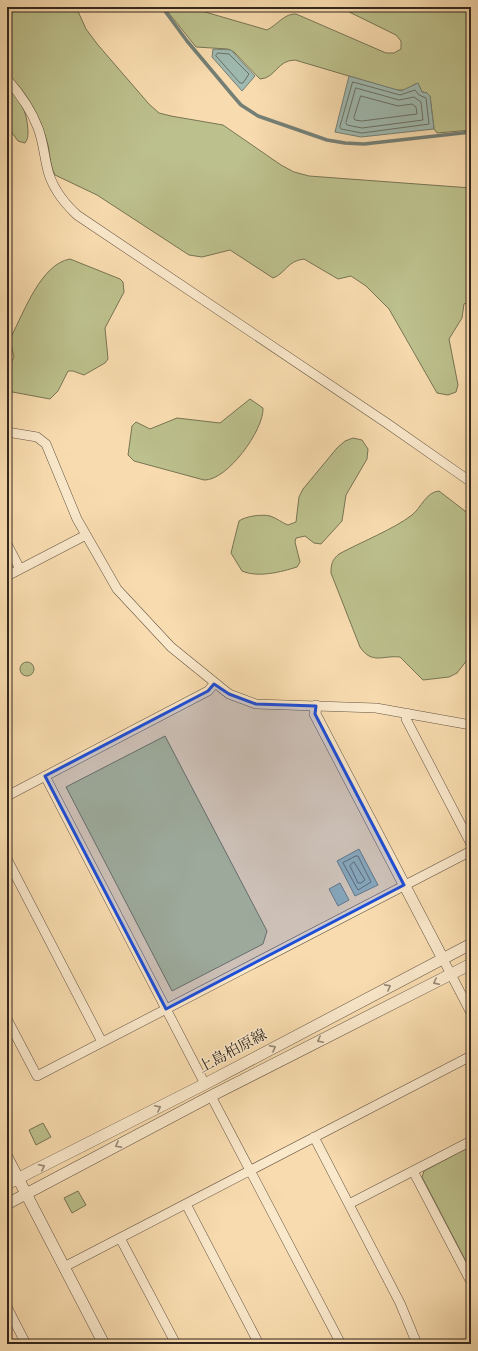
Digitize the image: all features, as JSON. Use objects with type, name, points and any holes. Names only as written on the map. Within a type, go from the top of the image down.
[{"type":"street","points":[[7,79],[24,100],[39,128],[47,167],[55,188],[77,215],[388,424],[471,482]]},
{"type":"street","points":[[7,432],[36,437],[46,444],[70,504],[117,588],[171,647],[214,684],[229,694],[256,704],[376,708],[471,724]]},
{"type":"street","points":[[7,576],[86,535]]},
{"type":"street","points":[[7,544],[20,569]]},
{"type":"street","points":[[7,796],[208,691],[214,684]]},
{"type":"street","points":[[316,706],[315,714],[471,1013]]},
{"type":"street","points":[[407,713],[406,719],[471,844]]},
{"type":"street","points":[[45,776],[205,1084]]},
{"type":"street","points":[[7,1019],[37,1076],[471,851]]},
{"type":"street","points":[[7,859],[102,1042]]},
{"type":"street","name":"上島柏原線","points":[[7,1184],[205,1084],[471,944]]},
{"type":"street","name":"上島柏原線","points":[[7,1204],[211,1096],[471,964]]},
{"type":"street","points":[[64,1267],[471,1056]]},
{"type":"street","points":[[211,1096],[341,1344]]},
{"type":"street","points":[[314,1137],[407,1317],[417,1344]]},
{"type":"street","points":[[349,1204],[471,1141]]},
{"type":"street","points":[[7,1157],[104,1344]]},
{"type":"street","points":[[413,1171],[471,1282]]},
{"type":"street","points":[[186,1204],[259,1344]]},
{"type":"street","points":[[120,1238],[176,1344]]},
{"type":"street","points":[[7,1307],[26,1344]]},
{"type":"highlighted area","points":[[214,684],[229,694],[256,704],[316,706],[315,714],[404,885],[166,1009],[45,776],[208,691]]},
{"type":"green space","points":[[7,7],[76,7],[86,29],[98,45],[149,104],[159,113],[223,125],[281,165],[294,172],[309,176],[471,188],[471,301],[464,304],[462,318],[449,339],[458,385],[456,392],[448,395],[437,393],[389,309],[366,286],[351,276],[338,279],[304,259],[294,262],[273,278],[230,250],[202,257],[189,255],[97,195],[55,175],[42,125],[33,106],[15,81],[7,74]]},
{"type":"green space","points":[[164,7],[188,7],[267,30],[288,15],[296,14],[386,53],[394,53],[401,49],[401,41],[396,35],[339,7],[471,7],[471,130],[437,133],[434,129],[430,96],[427,93],[422,92],[418,84],[415,84],[406,90],[396,90],[295,60],[284,63],[270,76],[260,79],[234,52],[228,49],[196,47]]},
{"type":"green space","points":[[7,85],[22,106],[26,117],[28,134],[25,143],[18,141],[7,126]]},
{"type":"green space","points":[[70,259],[120,279],[123,282],[124,292],[105,328],[108,359],[105,363],[84,375],[73,371],[68,371],[58,391],[50,399],[7,391],[7,362],[12,361],[14,357],[10,341],[11,337],[34,290],[42,279],[50,270],[60,263]]},
{"type":"green space","points":[[250,399],[263,408],[262,417],[257,429],[251,441],[242,453],[223,472],[213,478],[204,480],[134,461],[128,455],[132,426],[136,422],[150,429],[177,418],[220,423]]},
{"type":"green space","points":[[353,438],[362,440],[368,449],[367,459],[346,495],[342,521],[321,544],[314,543],[305,536],[296,538],[295,542],[300,562],[297,567],[262,574],[242,571],[231,553],[239,521],[254,516],[267,515],[288,525],[296,522],[299,497],[303,489],[337,448],[345,441]]},
{"type":"green space","points":[[439,491],[465,511],[471,519],[471,655],[457,673],[449,677],[423,680],[400,657],[373,658],[364,653],[360,647],[331,573],[331,567],[333,560],[339,554],[405,520],[415,512],[427,497],[434,492]]},
{"type":"green space","points":[[27,662],[32,664],[34,669],[32,674],[27,676],[22,674],[20,669],[22,664]]},
{"type":"green space","points":[[165,736],[267,931],[263,944],[172,991],[66,787]]},
{"type":"green space","points":[[43,1123],[51,1137],[36,1145],[29,1130]]},
{"type":"green space","points":[[471,1146],[471,1271],[422,1177],[424,1171]]},
{"type":"green space","points":[[78,1191],[86,1205],[72,1213],[64,1198]]},
{"type":"water","points":[[213,49],[231,50],[255,76],[242,91],[212,57]]},
{"type":"water","points":[[349,76],[401,91],[418,83],[422,92],[427,93],[430,96],[434,129],[361,137],[335,132]]},
{"type":"water","points":[[359,849],[378,885],[355,896],[337,861]]},
{"type":"water","points":[[340,883],[349,900],[338,906],[329,889]]},
{"type":"waterway","points":[[162,7],[187,41],[241,105],[258,116],[327,140],[345,143],[364,144],[471,132]]}]
